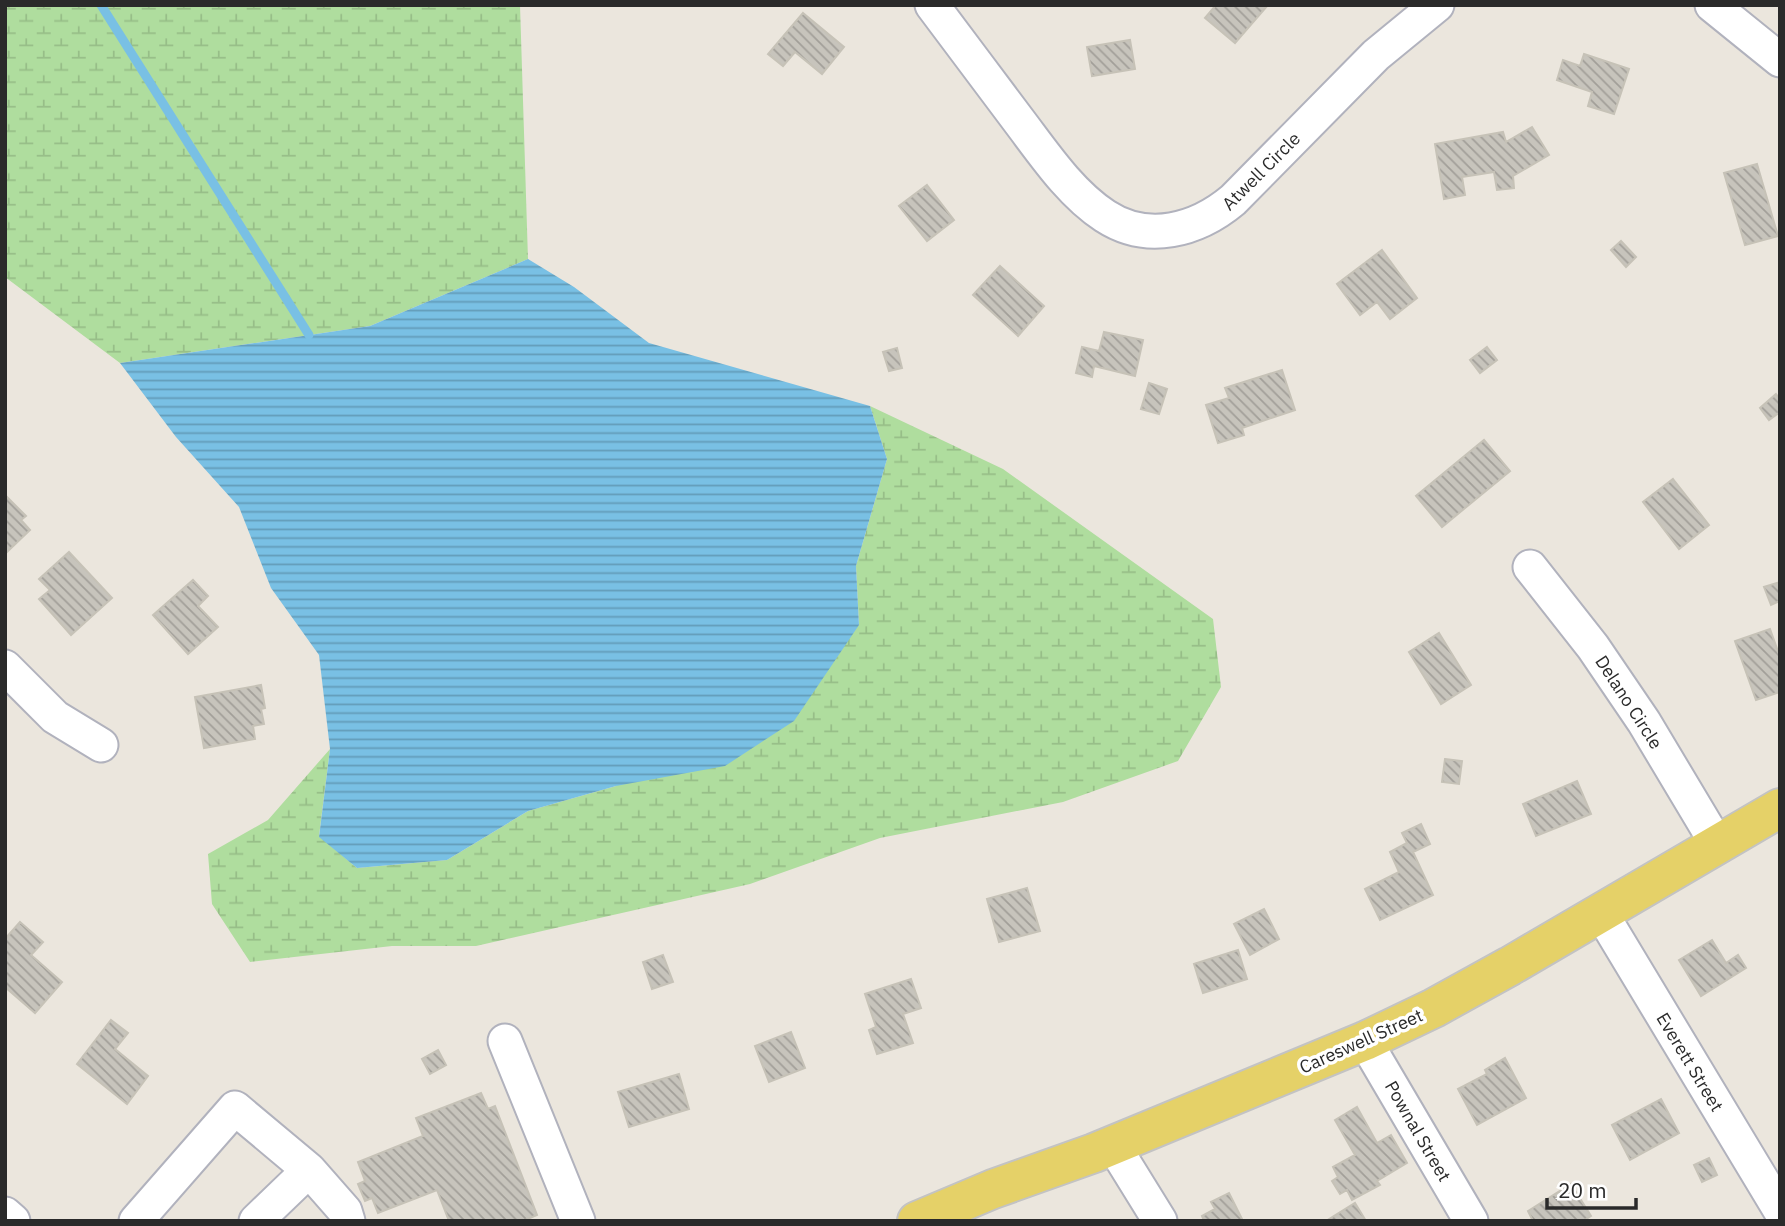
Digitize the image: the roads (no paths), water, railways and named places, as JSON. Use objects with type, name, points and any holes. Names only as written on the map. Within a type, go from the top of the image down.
[{"type":"main road","name":"Careswell Street","points":[[917,1221],[993,1189],[1113,1145],[1365,1041],[1499,972],[1780,808]]},
{"type":"street","name":"Atwell Circle","points":[[932,5],[1070,186],[1105,216],[1127,226],[1163,231],[1196,225],[1215,216],[1376,55],[1437,5]]},
{"type":"street","points":[[1719,8],[1780,60]]},
{"type":"street","name":"Delano Circle","points":[[1530,567],[1593,647],[1622,690],[1717,845]]},
{"type":"street","points":[[5,667],[55,717],[101,745]]},
{"type":"street","name":"Everett Street","points":[[1601,913],[1780,1210]]},
{"type":"street","points":[[505,1041],[578,1221]]},
{"type":"street","name":"Pownal Street","points":[[1365,1041],[1471,1221]]},
{"type":"street","points":[[136,1221],[236,1108],[309,1170],[345,1211],[348,1221]]},
{"type":"street","points":[[1113,1145],[1160,1221]]},
{"type":"street","points":[[256,1221],[309,1170]]},
{"type":"street","points":[[5,1214],[13,1221]]},
{"type":"water","points":[[528,259],[574,287],[649,343],[870,406],[887,459],[856,566],[859,625],[794,721],[725,766],[616,786],[528,811],[447,860],[357,868],[319,837],[330,749],[319,655],[271,588],[239,507],[176,437],[120,363],[370,326]]},
{"type":"waterway","points":[[101,5],[309,335]]}]
